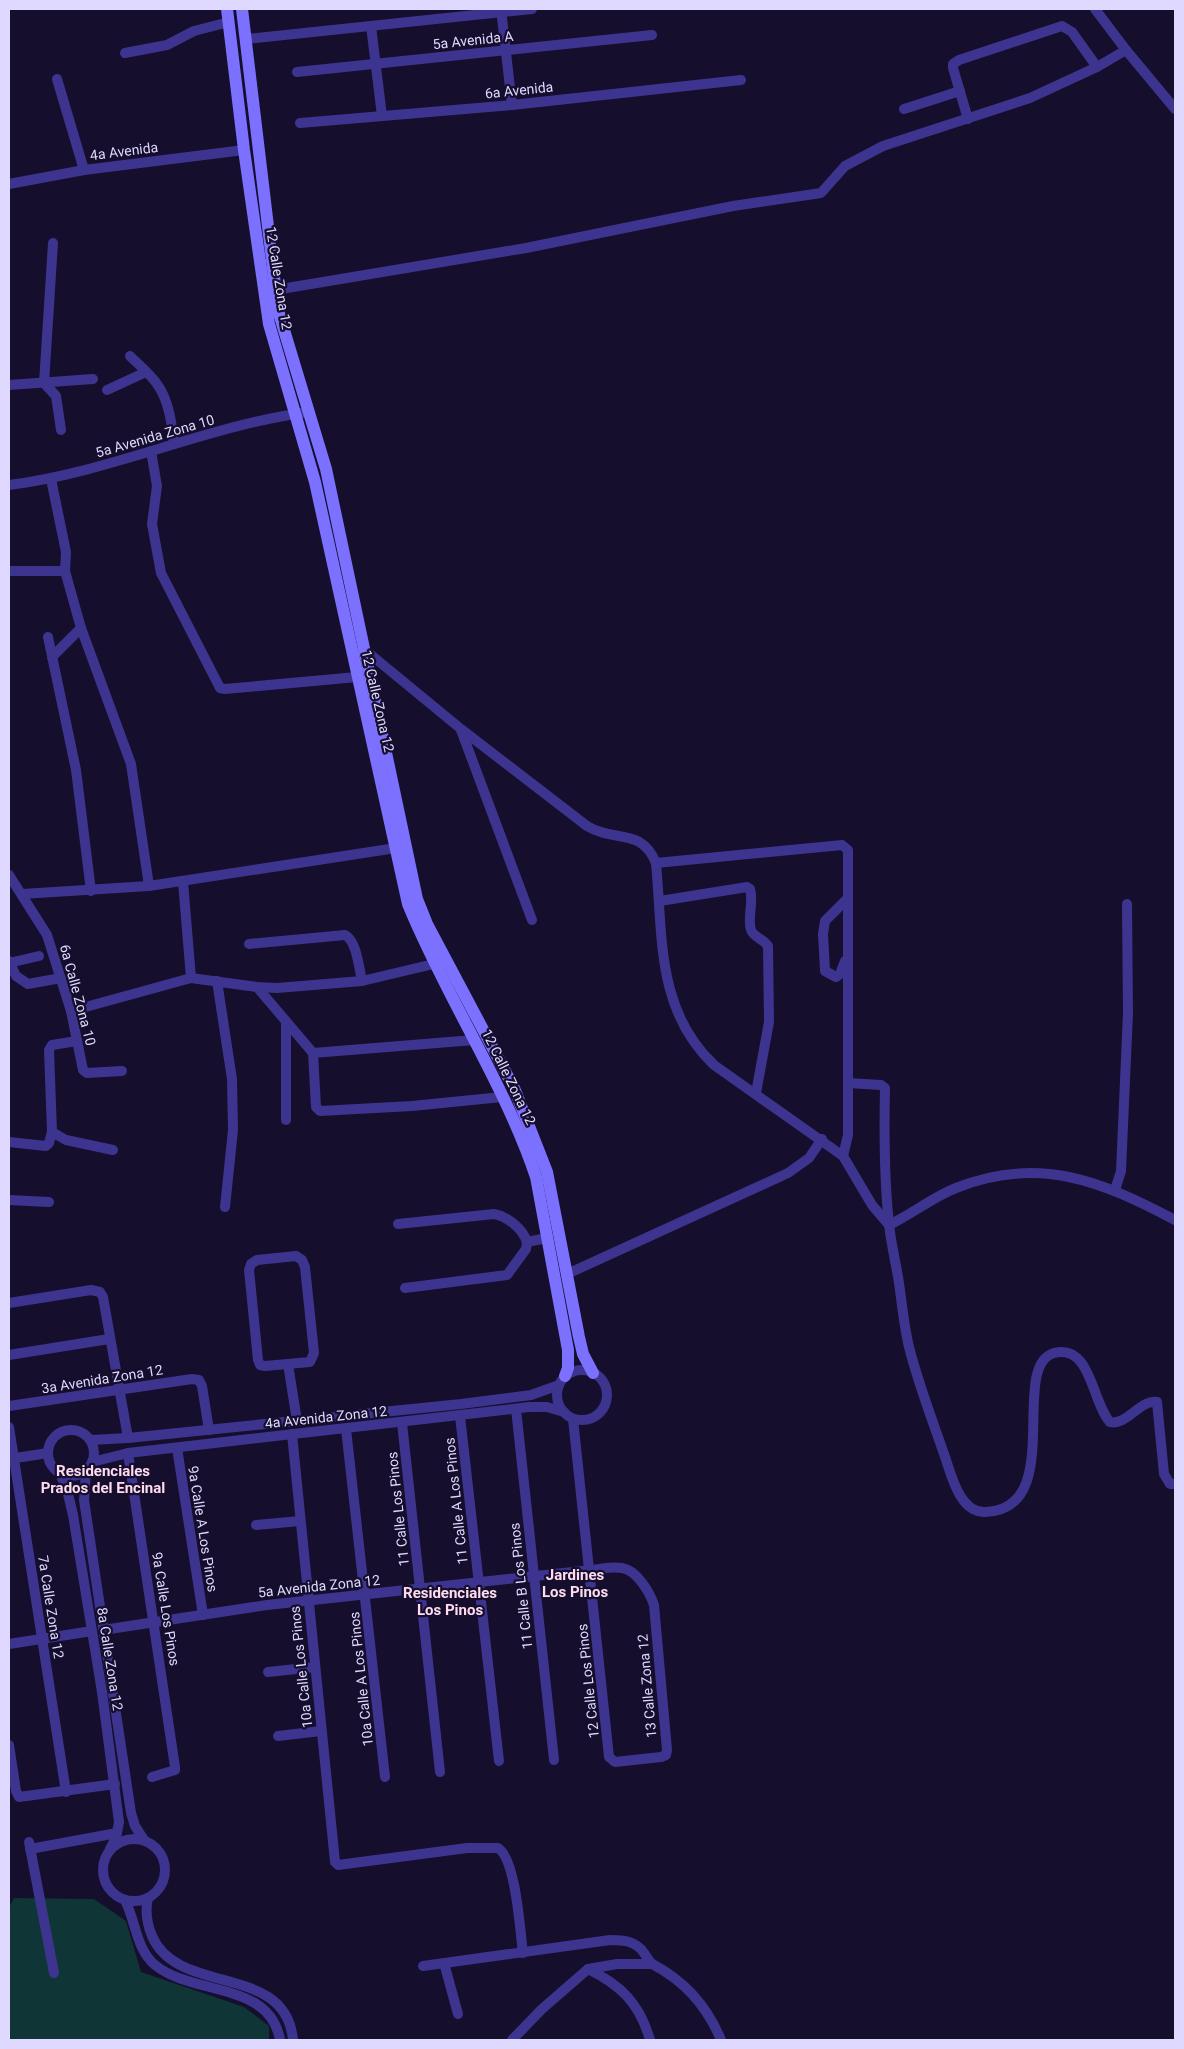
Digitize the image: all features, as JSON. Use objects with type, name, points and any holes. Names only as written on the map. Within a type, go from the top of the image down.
[{"type":"street","name":"12 Calle Zona 12","points":[[227,9],[244,150],[302,412],[357,677],[408,904],[514,1088],[546,1172],[581,1346],[593,1373]]},
{"type":"street","name":"12 Calle Zona 12","points":[[242,9],[247,39],[269,324],[326,469],[417,899],[441,963],[474,1040],[502,1097],[533,1169],[568,1350],[568,1368],[562,1381]]},
{"type":"street","points":[[247,39],[502,10],[532,9]]},
{"type":"street","points":[[1095,9],[1175,109]]},
{"type":"street","points":[[502,10],[512,105]]},
{"type":"street","points":[[125,53],[167,45],[194,31],[229,22]]},
{"type":"street","points":[[371,26],[382,116]]},
{"type":"street","points":[[968,119],[953,68],[956,62],[1061,26],[1069,29],[1096,67]]},
{"type":"street","name":"5a Avenida A","points":[[297,72],[652,35]]},
{"type":"street","points":[[275,290],[526,248],[734,206],[821,193],[846,166],[858,157],[883,146],[1030,98],[1096,67],[1126,50]]},
{"type":"street","points":[[57,79],[84,170]]},
{"type":"street","name":"6a Avenida","points":[[300,123],[512,105],[741,80]]},
{"type":"street","points":[[904,109],[960,91]]},
{"type":"street","name":"4a Avenida","points":[[9,184],[84,170],[244,150]]},
{"type":"street","points":[[53,243],[44,383],[56,396],[61,430]]},
{"type":"street","points":[[130,356],[146,372],[162,393],[173,429],[174,444]]},
{"type":"street","points":[[107,390],[146,372]]},
{"type":"street","points":[[9,385],[93,378]]},
{"type":"street","name":"5a Avenida Zona 10","points":[[9,485],[52,480],[174,444],[302,412]]},
{"type":"street","points":[[151,451],[157,486],[152,524],[161,573],[220,688],[357,677]]},
{"type":"street","points":[[52,480],[66,552],[65,571],[81,628],[131,764],[149,886]]},
{"type":"street","points":[[9,571],[65,571]]},
{"type":"street","points":[[52,657],[81,628]]},
{"type":"street","points":[[48,637],[76,770],[91,891]]},
{"type":"street","points":[[352,652],[365,650],[461,729],[587,826],[604,834],[637,840],[646,847],[656,863],[668,986],[680,1019],[704,1055],[843,1156],[872,1205],[889,1225]]},
{"type":"street","points":[[461,729],[532,920]]},
{"type":"street","points":[[656,863],[842,845],[848,850],[848,1135],[843,1156]]},
{"type":"street","points":[[22,894],[91,891],[183,882],[396,848]]},
{"type":"street","name":"6a Calle Zona 10","points":[[9,875],[47,935],[71,1010],[85,1072],[122,1071]]},
{"type":"street","points":[[183,882],[191,978]]},
{"type":"street","points":[[660,900],[747,887],[750,890],[752,914],[750,928],[753,934],[764,940],[768,946],[769,1022],[756,1094]]},
{"type":"street","points":[[847,899],[826,921],[824,966],[828,974],[834,977],[840,974],[847,955]]},
{"type":"street","points":[[1115,1190],[1121,1171],[1127,1032],[1127,904]]},
{"type":"street","points":[[249,944],[345,935],[350,937],[362,981]]},
{"type":"street","points":[[39,956],[9,962],[16,976],[28,984],[61,978]]},
{"type":"street","points":[[71,1010],[191,978],[257,987],[362,981],[441,963]]},
{"type":"street","points":[[217,981],[232,1079],[232,1130],[225,1207]]},
{"type":"street","points":[[257,987],[313,1054],[316,1107],[320,1110],[412,1106],[502,1097]]},
{"type":"street","points":[[286,1023],[286,1120]]},
{"type":"street","points":[[313,1054],[474,1040]]},
{"type":"street","points":[[9,1142],[46,1146],[49,1144],[52,1132],[50,1050],[57,1043],[77,1041]]},
{"type":"street","points":[[848,1083],[881,1085],[885,1088],[884,1144],[889,1225],[908,1346],[953,1478],[966,1504],[974,1510],[985,1512],[996,1510],[1010,1504],[1025,1486],[1031,1457],[1036,1374],[1044,1358],[1058,1352],[1072,1354],[1082,1362],[1102,1410],[1110,1422],[1118,1422],[1148,1403],[1157,1402],[1164,1474],[1170,1484],[1175,1484]]},
{"type":"street","points":[[52,1132],[66,1140],[113,1150]]},
{"type":"street","points":[[566,1274],[788,1173],[809,1158],[822,1139]]},
{"type":"street","points":[[889,1225],[955,1188],[998,1176],[1022,1174],[1073,1177],[1115,1190],[1175,1220]]},
{"type":"street","points":[[9,1200],[49,1202]]},
{"type":"street","points":[[398,1224],[494,1214],[508,1219],[523,1234],[527,1242],[526,1249],[507,1275],[405,1288]]},
{"type":"street","points":[[527,1242],[547,1238]]},
{"type":"street","points":[[296,1256],[302,1260],[305,1267],[314,1353],[310,1362],[288,1364],[260,1365],[249,1270],[251,1264],[257,1260],[296,1256]]},
{"type":"street","points":[[9,1303],[91,1290],[100,1292],[103,1297],[128,1438]]},
{"type":"street","points":[[9,1355],[109,1339]]},
{"type":"street","points":[[288,1364],[296,1421]]},
{"type":"street","points":[[578,1370],[593,1373],[599,1377],[606,1390],[604,1405],[595,1416],[580,1420],[573,1419],[564,1412],[557,1400],[562,1381],[578,1370]]},
{"type":"street","name":"3a Avenida Zona 12","points":[[9,1406],[192,1379],[199,1380],[202,1386],[209,1430]]},
{"type":"street","name":"4a Avenida Zona 12","points":[[90,1440],[209,1430],[531,1395],[562,1381]]},
{"type":"street","name":"4a Avenida Zona 12","points":[[89,1466],[128,1453],[292,1434],[516,1409],[547,1407],[564,1412]]},
{"type":"street","name":"11 Calle B Los Pinos","points":[[516,1409],[554,1760]]},
{"type":"street","name":"11 Calle A Los Pinos","points":[[460,1416],[499,1761]]},
{"type":"street","name":"12 Calle Los Pinos","points":[[573,1419],[591,1570],[609,1757],[611,1761]]},
{"type":"street","name":"11 Calle Los Pinos","points":[[402,1422],[440,1772]]},
{"type":"street","name":"7a Calle Zona 12","points":[[9,1427],[11,1458],[66,1792]]},
{"type":"street","name":"10a Calle A Los Pinos","points":[[346,1429],[386,1777]]},
{"type":"street","points":[[64,1430],[79,1431],[90,1440],[94,1447],[89,1466],[73,1476],[60,1473],[51,1465],[48,1453],[52,1439],[64,1430]]},
{"type":"street","name":"10a Calle Los Pinos","points":[[292,1434],[333,1858],[338,1865],[467,1848],[498,1848],[506,1856],[511,1869],[523,1953]]},
{"type":"street","name":"9a Calle A Los Pinos","points":[[177,1448],[203,1615]]},
{"type":"street","points":[[11,1458],[48,1453]]},
{"type":"street","name":"9a Calle Los Pinos","points":[[128,1453],[155,1622],[175,1770],[152,1777]]},
{"type":"street","name":"8a Calle Zona 12","points":[[89,1466],[84,1500],[103,1630],[131,1813],[135,1826],[144,1840]]},
{"type":"street","name":"8a Calle Zona 12","points":[[60,1473],[72,1505],[118,1813],[117,1833],[110,1849]]},
{"type":"street","points":[[256,1525],[300,1520]]},
{"type":"street","name":"5a Avenida Zona 12","points":[[103,1630],[308,1601],[617,1567],[627,1569]]},
{"type":"street","name":"13 Calle Zona 12","points":[[611,1761],[662,1757],[666,1755],[667,1750],[654,1606],[648,1592],[627,1569]]},
{"type":"street","points":[[9,1644],[92,1631]]},
{"type":"street","points":[[268,1672],[315,1667]]},
{"type":"street","points":[[278,1736],[321,1731]]},
{"type":"street","points":[[9,1745],[16,1791],[19,1797],[114,1784]]},
{"type":"street","points":[[54,1973],[30,1845],[117,1833]]},
{"type":"street","points":[[126,1840],[144,1840],[159,1851],[165,1868],[161,1886],[148,1898],[133,1902],[112,1893],[103,1876],[105,1857],[110,1849],[126,1840]]},
{"type":"street","points":[[148,1898],[146,1906],[150,1931],[165,1956],[180,1967],[252,1987],[265,1995],[278,2006],[286,2019],[293,2040]]},
{"type":"street","points":[[125,1900],[140,1943],[156,1966],[180,1979],[235,1994],[256,2003],[276,2024],[280,2040]]},
{"type":"street","points":[[423,1966],[610,1940],[626,1940],[641,1949],[652,1964],[678,1980],[696,1996],[709,2014],[721,2040]]},
{"type":"street","points":[[444,1963],[458,2014]]},
{"type":"street","points":[[512,2040],[542,2009],[588,1969],[617,1964],[652,1964]]},
{"type":"street","points":[[588,1969],[631,2000],[645,2021],[650,2040]]},
{"type":"green space","points":[[14,1898],[94,1899],[126,1921],[141,1972],[244,2007],[269,2026],[269,2040],[9,2040],[9,1907]]},
{"type":"district","name":"Residenciales Prados del Encinal","points":[[103,1480]]},
{"type":"district","name":"Jardines Los Pinos","points":[[575,1584]]},
{"type":"district","name":"Residenciales Los Pinos","points":[[450,1602]]}]
